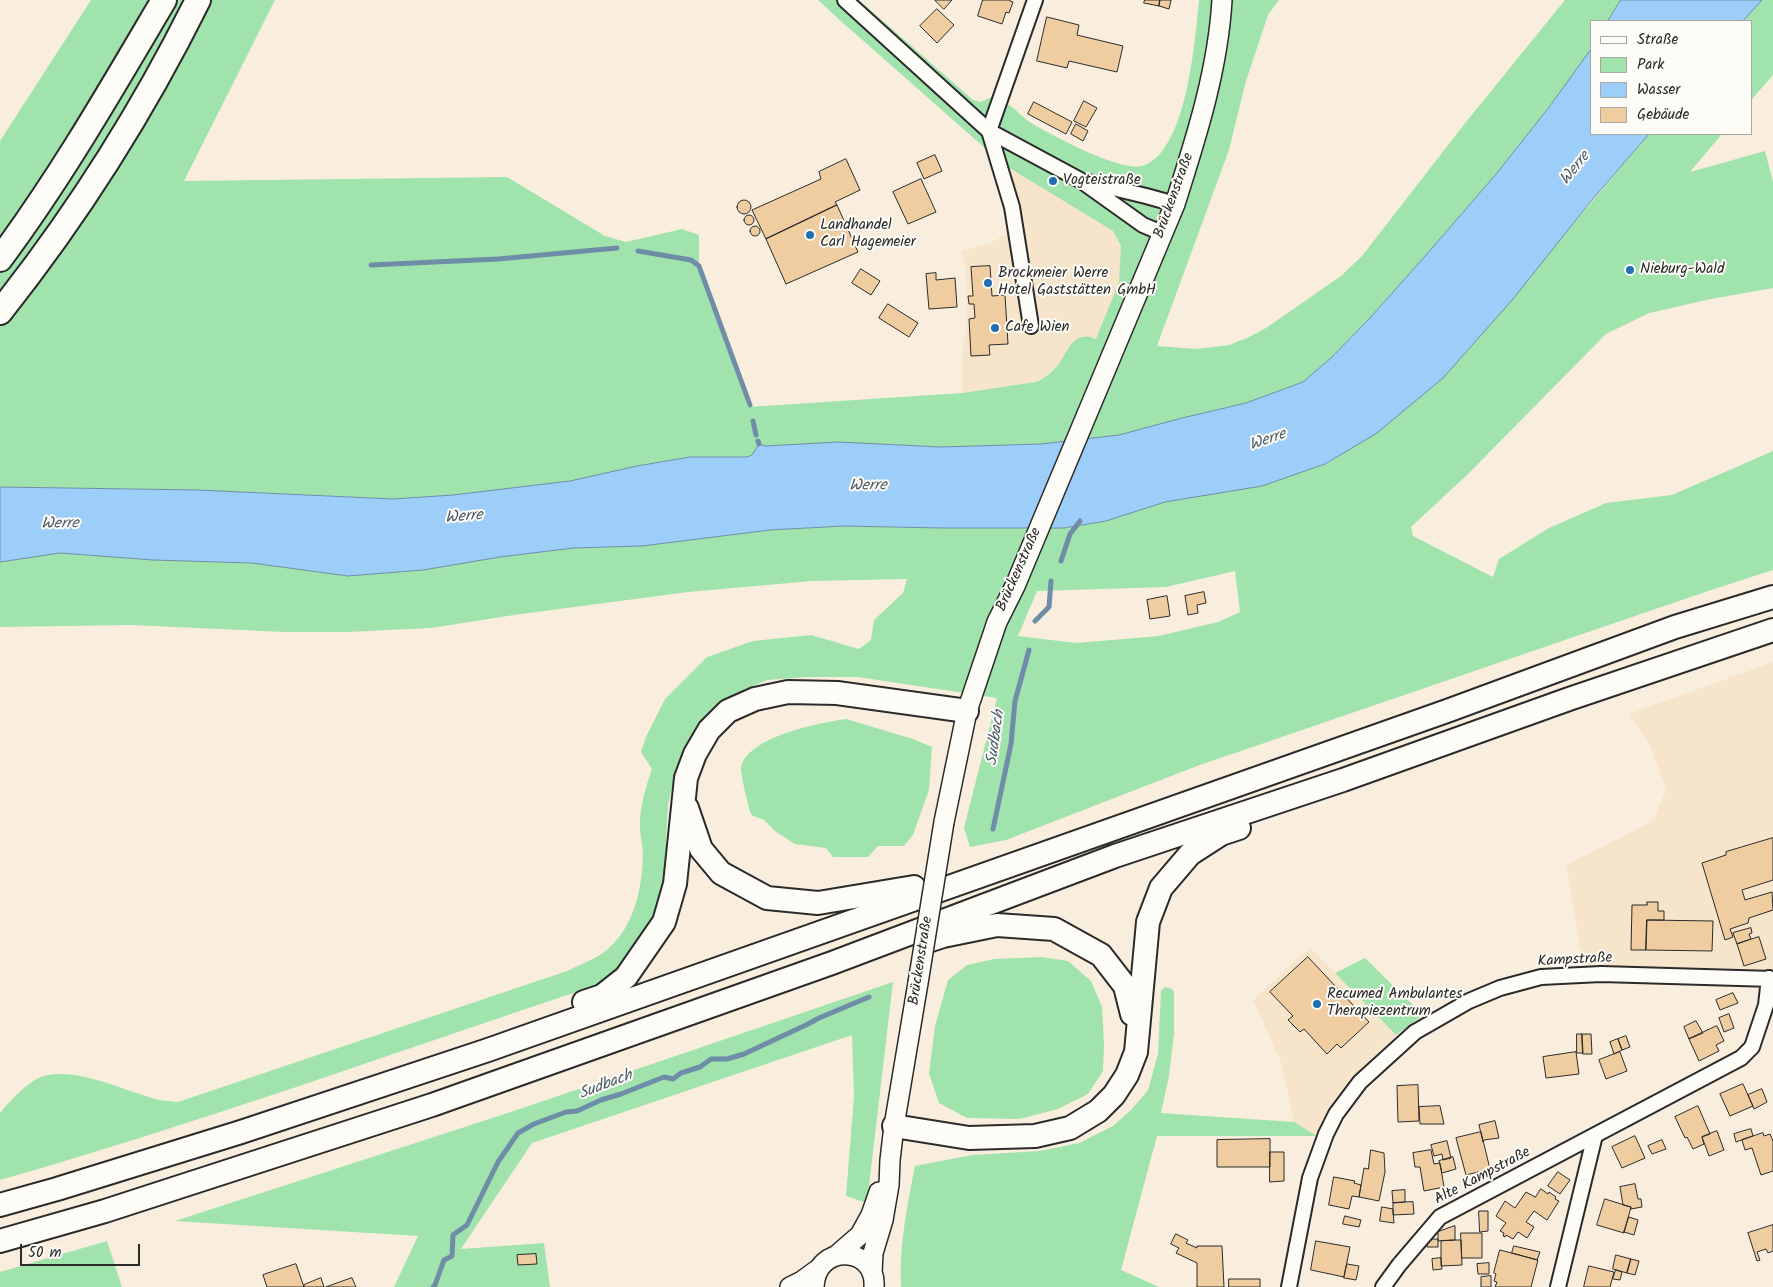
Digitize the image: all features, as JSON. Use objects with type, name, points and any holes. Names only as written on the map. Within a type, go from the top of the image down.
[{"type":"highway","points":[[0,259],[31,218],[59,175],[164,0]]},
{"type":"highway","points":[[0,312],[65,226],[102,170],[180,35],[198,0]]},
{"type":"highway","points":[[0,1205],[58,1189],[241,1132],[488,1050],[1438,714],[1674,627],[1773,596]]},
{"type":"highway","points":[[0,1241],[105,1211],[432,1105],[797,976],[1116,856],[1343,780],[1773,630]]},
{"type":"highway","points":[[488,1050],[525,1024],[602,996],[626,977],[664,922],[675,884],[686,778],[695,754],[709,730],[728,712],[756,699],[788,692],[837,693],[967,712]]},
{"type":"highway","points":[[894,1126],[969,1138],[1035,1136],[1070,1128],[1098,1111],[1114,1095],[1127,1075],[1136,1052],[1148,922],[1161,888],[1190,854],[1221,834],[1327,795],[1343,780]]},
{"type":"highway","points":[[683,795],[701,849],[721,873],[767,898],[818,903],[974,877]]},
{"type":"highway","points":[[797,976],[832,975],[943,936],[997,925],[1054,929],[1101,955],[1125,986],[1132,1010],[1136,1052]]},
{"type":"main road","name":"Brückenstraße","points":[[873,1280],[873,1253],[883,1220],[889,1185],[894,1126],[944,822],[967,712],[997,622],[1015,586],[1175,204],[1192,152],[1210,86],[1222,0]]},
{"type":"main road","name":"Brückenstraße","points":[[790,1287],[802,1281],[816,1279],[822,1264],[837,1255],[860,1235],[871,1215],[890,1160]]},
{"type":"main road","points":[[837,1255],[854,1256],[862,1260],[873,1280]]},
{"type":"street","points":[[845,0],[989,131],[1080,180],[1144,225],[1162,233]]},
{"type":"street","points":[[1032,326],[1012,207],[989,131],[1035,0]]},
{"type":"street","points":[[1080,180],[1175,204]]},
{"type":"street","name":"Kampstraße","points":[[1289,1287],[1310,1178],[1336,1114],[1360,1082],[1414,1032],[1469,1001],[1500,988],[1541,977],[1601,974],[1771,979]]},
{"type":"street","name":"Alte Kampstraße","points":[[1383,1287],[1440,1217],[1741,1058],[1752,1047],[1766,1005],[1771,979]]},
{"type":"street","points":[[1558,1287],[1595,1135]]},
{"type":"shaded area","points":[[1004,164],[1113,231],[1121,246],[1119,282],[1096,339],[1062,358],[1044,378],[1036,382],[962,393],[962,352],[967,320],[966,268],[961,251],[990,243],[1007,234],[1018,211]]},
{"type":"shaded area","points":[[1773,662],[1773,974],[1583,966],[1566,865],[1653,821],[1666,790],[1651,748],[1629,714]]},
{"type":"shaded area","points":[[1310,947],[1396,1035],[1354,1075],[1329,1112],[1317,1136],[1294,1122],[1281,1062],[1253,1000]]},
{"type":"green space","points":[[91,0],[275,0],[184,181],[507,177],[605,236],[626,242],[682,229],[699,235],[699,271],[748,407],[962,393],[1036,382],[1056,368],[1077,339],[1088,337],[1096,339],[1119,282],[1121,246],[1113,231],[1003,164],[818,0],[859,0],[973,100],[980,102],[992,97],[1009,105],[1033,124],[1087,152],[1119,164],[1142,166],[1157,157],[1169,140],[1179,118],[1191,66],[1199,0],[1279,0],[1268,15],[1246,81],[1229,150],[1157,346],[1197,349],[1229,345],[1247,338],[1266,328],[1341,276],[1362,256],[1466,122],[1565,0],[1621,0],[1609,20],[1590,20],[1590,52],[1497,173],[1370,318],[1331,358],[1303,382],[1246,403],[1119,435],[1041,444],[941,447],[838,442],[765,446],[759,444],[752,455],[747,457],[690,457],[637,466],[571,481],[453,495],[393,499],[198,490],[0,487],[0,141]]},
{"type":"green space","points":[[1762,0],[1773,0],[1773,75],[1753,98],[1753,20],[1744,20]]},
{"type":"green space","points":[[1648,135],[1721,135],[1690,172],[1765,151],[1773,182],[1773,288],[1649,313],[1606,334],[1467,475],[1411,527],[1413,536],[1493,577],[1499,559],[1549,528],[1606,503],[1672,495],[1773,451],[1773,570],[1197,766],[1006,840],[970,847],[964,828],[997,698],[858,677],[807,677],[767,680],[737,693],[709,717],[676,771],[668,804],[666,841],[668,879],[663,907],[628,963],[594,986],[224,1111],[0,1180],[0,1113],[14,1097],[38,1078],[58,1074],[72,1075],[102,1082],[159,1100],[178,1102],[567,971],[601,954],[619,938],[636,904],[641,880],[643,855],[640,829],[641,814],[644,795],[652,769],[641,752],[646,737],[665,699],[707,657],[753,641],[811,635],[859,649],[871,640],[874,620],[903,593],[907,579],[812,581],[688,592],[431,628],[346,632],[285,632],[131,625],[0,627],[0,562],[60,553],[153,560],[252,563],[348,576],[423,570],[500,557],[573,548],[642,546],[770,530],[844,526],[1064,528],[1106,521],[1165,502],[1261,486],[1326,464],[1377,432],[1443,378]],"holes":[[[1235,571],[1240,612],[1218,622],[1159,636],[1076,643],[1018,636],[1037,591],[1166,587]]]},
{"type":"green space","points":[[846,719],[913,739],[932,747],[929,790],[913,835],[904,846],[878,846],[868,857],[833,857],[826,848],[795,844],[776,832],[764,820],[753,816],[750,812],[742,775],[741,767],[747,756],[757,747],[771,739],[803,728]]},
{"type":"green space","points":[[1042,957],[1068,961],[1091,981],[1102,1007],[1103,1071],[1088,1094],[1058,1109],[1019,1119],[967,1118],[939,1103],[929,1074],[935,1026],[948,980],[967,965],[994,959]]},
{"type":"green space","points":[[1365,958],[1423,1015],[1396,1035],[1335,973]]},
{"type":"green space","points":[[893,982],[867,1203],[846,1196],[854,1096],[852,1035],[532,1143],[461,1249],[544,1243],[550,1287],[394,1287],[418,1236],[175,1221],[514,1111]]},
{"type":"green space","points":[[1165,987],[1174,991],[1174,1034],[1169,1076],[1161,1113],[1294,1122],[1317,1136],[1157,1136],[1121,1270],[1159,1287],[901,1287],[902,1241],[915,1166],[972,1155],[1040,1151],[1079,1143],[1113,1126],[1131,1110],[1148,1090],[1158,1054],[1161,991]]},
{"type":"green space","points":[[107,1241],[122,1287],[0,1287],[0,1272]]},
{"type":"water","points":[[1621,0],[1762,0],[1744,20],[1609,20]]},
{"type":"water","name":"Werre","points":[[1590,51],[1590,135],[1648,135],[1591,201],[1513,299],[1443,378],[1377,433],[1325,464],[1262,486],[1165,502],[1106,521],[1064,528],[844,526],[770,530],[642,546],[573,548],[500,557],[423,570],[348,576],[252,563],[153,560],[60,553],[0,562],[0,487],[198,490],[393,499],[453,495],[570,481],[637,466],[690,457],[747,457],[752,455],[759,444],[765,446],[838,442],[941,447],[1041,444],[1119,435],[1246,403],[1303,382],[1331,358],[1370,318],[1433,247],[1497,173],[1550,106]]},
{"type":"building","points":[[935,0],[952,0],[944,9]]},
{"type":"building","points":[[983,0],[1010,0],[1013,2],[1009,13],[1006,12],[1002,24],[978,16]]},
{"type":"building","points":[[1145,0],[1160,0],[1159,6],[1144,3]]},
{"type":"building","points":[[1160,0],[1171,0],[1169,9],[1159,6]]},
{"type":"building","points":[[937,9],[954,25],[937,43],[920,26]]},
{"type":"building","points":[[1047,17],[1079,25],[1077,35],[1123,46],[1117,72],[1069,61],[1067,68],[1037,61]]},
{"type":"building","points":[[1084,101],[1097,108],[1086,127],[1074,121]]},
{"type":"building","points":[[1034,102],[1072,122],[1066,134],[1028,114]]},
{"type":"building","points":[[1076,124],[1088,131],[1083,141],[1071,134]]},
{"type":"building","points":[[935,155],[942,171],[924,179],[917,163]]},
{"type":"building","points":[[846,159],[860,190],[835,202],[837,205],[766,239],[752,210],[821,179],[819,172]]},
{"type":"building","points":[[921,179],[936,212],[908,224],[893,192]]},
{"type":"building","points":[[741,200],[747,200],[751,207],[747,214],[741,214],[737,210],[737,204]]},
{"type":"building","points":[[837,205],[858,252],[786,284],[766,239]]},
{"type":"building","points":[[747,215],[751,215],[754,220],[753,224],[747,225],[744,222],[744,218]]},
{"type":"building","points":[[753,226],[757,226],[760,231],[759,235],[753,236],[750,233],[750,229]]},
{"type":"building","points":[[990,266],[992,296],[1005,295],[1008,344],[989,345],[990,355],[971,356],[969,319],[975,318],[974,304],[969,304],[968,296],[973,296],[971,267]]},
{"type":"building","points":[[861,269],[880,281],[871,295],[852,283]]},
{"type":"building","points":[[936,273],[936,280],[955,278],[957,307],[929,309],[926,274]]},
{"type":"building","points":[[888,304],[918,323],[909,337],[879,318]]},
{"type":"building","points":[[1204,592],[1206,603],[1197,605],[1198,613],[1188,615],[1185,596]]},
{"type":"building","points":[[1167,596],[1170,616],[1150,619],[1147,600]]},
{"type":"building","points":[[1773,838],[1773,880],[1742,890],[1745,900],[1772,892],[1773,910],[1749,918],[1748,923],[1730,929],[1733,937],[1725,940],[1702,863],[1726,855],[1726,852]]},
{"type":"building","points":[[1647,902],[1658,902],[1658,911],[1664,911],[1664,920],[1647,920],[1646,950],[1631,950],[1632,905],[1647,905]]},
{"type":"building","points":[[1647,920],[1713,921],[1712,951],[1646,950]]},
{"type":"building","points":[[1751,928],[1752,933],[1749,934],[1751,939],[1737,944],[1733,933]]},
{"type":"building","points":[[1759,937],[1766,959],[1744,966],[1737,944]]},
{"type":"building","name":"Recumed Ambulantes Therapiezentrum","points":[[1308,957],[1369,1022],[1341,1048],[1337,1044],[1327,1054],[1304,1029],[1300,1032],[1288,1020],[1293,1016],[1270,992]]},
{"type":"building","points":[[1733,993],[1738,1003],[1720,1010],[1716,1000]]},
{"type":"building","points":[[1729,1014],[1734,1028],[1724,1032],[1719,1018]]},
{"type":"building","points":[[1696,1021],[1703,1033],[1689,1039],[1684,1027]]},
{"type":"building","points":[[1717,1026],[1724,1041],[1716,1045],[1719,1051],[1699,1061],[1689,1039]]},
{"type":"building","points":[[1577,1034],[1582,1034],[1583,1053],[1577,1053]]},
{"type":"building","points":[[1582,1034],[1591,1034],[1592,1054],[1583,1054]]},
{"type":"building","points":[[1626,1036],[1630,1047],[1622,1050],[1618,1039]]},
{"type":"building","points":[[1618,1039],[1622,1050],[1614,1054],[1610,1042]]},
{"type":"building","points":[[1576,1052],[1579,1074],[1546,1078],[1543,1057]]},
{"type":"building","points":[[1620,1052],[1627,1071],[1606,1079],[1599,1060]]},
{"type":"building","points":[[1743,1084],[1753,1106],[1730,1116],[1720,1094]]},
{"type":"building","points":[[1418,1085],[1419,1121],[1398,1122],[1397,1086]]},
{"type":"building","points":[[1762,1089],[1767,1102],[1754,1109],[1748,1095]]},
{"type":"building","points":[[1440,1106],[1444,1124],[1420,1124],[1419,1107]]},
{"type":"building","points":[[1698,1106],[1710,1134],[1702,1137],[1704,1144],[1693,1149],[1687,1137],[1685,1138],[1675,1117]]},
{"type":"building","points":[[1495,1121],[1499,1138],[1484,1140],[1483,1142],[1479,1125]]},
{"type":"building","points":[[1751,1129],[1753,1136],[1736,1142],[1734,1134]]},
{"type":"building","points":[[1717,1131],[1724,1150],[1709,1156],[1702,1137]]},
{"type":"building","points":[[1481,1132],[1490,1169],[1466,1175],[1456,1138]]},
{"type":"building","points":[[1763,1133],[1764,1136],[1770,1134],[1773,1141],[1773,1171],[1761,1175],[1752,1148],[1745,1150],[1742,1140]]},
{"type":"building","points":[[1635,1136],[1645,1158],[1622,1168],[1612,1147]]},
{"type":"building","points":[[1270,1139],[1270,1167],[1217,1167],[1217,1140]]},
{"type":"building","points":[[1662,1140],[1666,1149],[1652,1154],[1648,1146]]},
{"type":"building","points":[[1447,1141],[1451,1158],[1443,1160],[1442,1154],[1434,1156],[1431,1145]]},
{"type":"building","points":[[1371,1150],[1384,1153],[1385,1172],[1379,1201],[1359,1197],[1364,1168],[1368,1169]]},
{"type":"building","points":[[1431,1150],[1434,1164],[1440,1163],[1444,1187],[1424,1191],[1420,1167],[1415,1167],[1413,1153]]},
{"type":"building","points":[[1270,1152],[1284,1152],[1284,1181],[1270,1182]]},
{"type":"building","points":[[1453,1157],[1456,1169],[1442,1173],[1439,1161]]},
{"type":"building","points":[[1558,1172],[1570,1180],[1560,1194],[1548,1186]]},
{"type":"building","points":[[1334,1177],[1355,1181],[1354,1183],[1361,1185],[1359,1197],[1352,1196],[1349,1209],[1329,1205]]},
{"type":"building","points":[[1635,1184],[1642,1207],[1631,1209],[1631,1207],[1623,1205],[1620,1187]]},
{"type":"building","points":[[1541,1189],[1548,1194],[1549,1192],[1559,1201],[1547,1220],[1534,1211],[1526,1222],[1534,1227],[1527,1238],[1518,1232],[1513,1239],[1506,1235],[1505,1237],[1503,1236],[1504,1233],[1500,1231],[1506,1223],[1496,1216],[1505,1201],[1515,1208],[1526,1192],[1535,1197]]},
{"type":"building","points":[[1405,1190],[1405,1202],[1393,1203],[1392,1191]]},
{"type":"building","points":[[1605,1199],[1631,1207],[1624,1233],[1597,1225]]},
{"type":"building","points":[[1413,1202],[1414,1214],[1393,1215],[1393,1203]]},
{"type":"building","points":[[1382,1207],[1393,1209],[1394,1223],[1380,1221]]},
{"type":"building","points":[[1479,1211],[1488,1211],[1488,1231],[1480,1232]]},
{"type":"building","points":[[1345,1216],[1361,1220],[1359,1227],[1343,1224]]},
{"type":"building","points":[[1629,1217],[1638,1220],[1634,1235],[1624,1232]]},
{"type":"building","points":[[1773,1225],[1773,1251],[1768,1253],[1766,1249],[1757,1252],[1760,1260],[1757,1261],[1748,1233]]},
{"type":"building","points":[[1455,1226],[1455,1240],[1438,1241],[1438,1232]]},
{"type":"building","points":[[1461,1233],[1482,1233],[1482,1258],[1462,1258]]},
{"type":"building","points":[[1176,1234],[1188,1240],[1186,1243],[1197,1248],[1197,1246],[1222,1246],[1224,1287],[1197,1287],[1197,1263],[1176,1253],[1179,1248],[1171,1244]]},
{"type":"building","points":[[1430,1239],[1438,1239],[1438,1247],[1427,1247]]},
{"type":"building","points":[[1461,1240],[1462,1265],[1441,1266],[1441,1241]]},
{"type":"building","points":[[1316,1241],[1350,1247],[1344,1277],[1311,1270]]},
{"type":"building","points":[[1514,1246],[1540,1252],[1537,1260],[1512,1253]]},
{"type":"building","points":[[1500,1250],[1538,1260],[1531,1287],[1495,1287],[1497,1282],[1494,1281],[1496,1274],[1494,1273]]},
{"type":"building","points":[[536,1254],[537,1264],[518,1265],[517,1255]]},
{"type":"building","points":[[1616,1255],[1631,1259],[1627,1273],[1613,1269]]},
{"type":"building","points":[[1441,1258],[1442,1269],[1433,1270],[1432,1259]]},
{"type":"building","points":[[1631,1259],[1639,1261],[1635,1275],[1627,1273]]},
{"type":"building","points":[[1489,1263],[1489,1274],[1478,1274],[1477,1264]]},
{"type":"building","points":[[296,1264],[304,1287],[267,1287],[263,1275]]},
{"type":"building","points":[[1347,1264],[1359,1266],[1356,1280],[1344,1278]]},
{"type":"building","points":[[1589,1266],[1614,1272],[1610,1287],[1584,1287]]},
{"type":"building","points":[[1616,1270],[1622,1272],[1620,1280],[1613,1279]]},
{"type":"building","points":[[1491,1276],[1491,1287],[1481,1287],[1481,1277]]},
{"type":"building","points":[[321,1278],[324,1287],[304,1287],[304,1285]]},
{"type":"building","points":[[352,1278],[356,1287],[326,1287]]},
{"type":"building","points":[[1229,1279],[1260,1279],[1260,1287],[1229,1287]]},
{"type":"waterway","points":[[371,265],[498,259],[617,248]]},
{"type":"waterway","points":[[638,251],[691,260],[699,266],[750,405]]},
{"type":"waterway","points":[[753,421],[756,435]]},
{"type":"waterway","name":"Sudbach","points":[[1061,561],[1070,534],[1080,521]]},
{"type":"waterway","name":"Sudbach","points":[[1035,621],[1049,607],[1051,581]]},
{"type":"waterway","name":"Sudbach","points":[[993,829],[1011,744],[1015,701],[1029,650]]},
{"type":"waterway","name":"Sudbach","points":[[433,1287],[444,1260],[452,1256],[453,1235],[467,1225],[498,1162],[518,1133],[534,1124],[566,1112],[577,1111],[601,1100],[664,1077],[673,1079],[681,1073],[700,1067],[711,1059],[727,1059],[744,1054],[819,1018],[869,997]]},
{"type":"place","name":"Vogteistraße","points":[[1053,181]]},
{"type":"place","name":"Landhandel Carl Hagemeier","points":[[810,235]]},
{"type":"place","name":"Nieburg-Wald","points":[[1630,270]]},
{"type":"place","name":"Brockmeier Werre Hotel Gaststätten GmbH","points":[[988,283]]},
{"type":"place","name":"Cafe Wien","points":[[995,328]]},
{"type":"place","name":"Recumed Ambulantes Therapiezentrum","points":[[1317,1004]]}]
